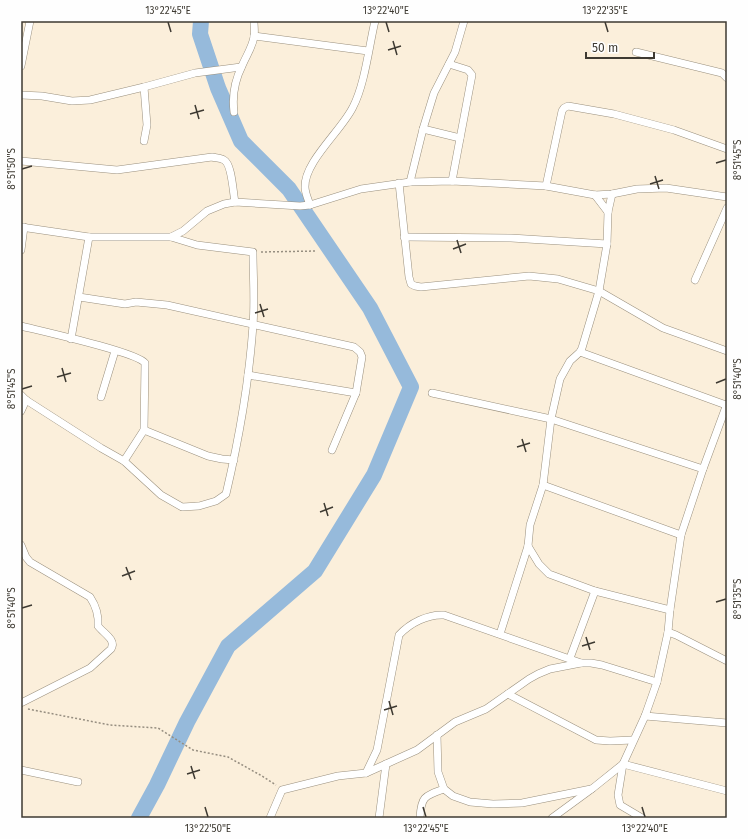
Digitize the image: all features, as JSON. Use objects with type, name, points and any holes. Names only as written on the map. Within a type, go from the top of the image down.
[{"type":"street","points":[[21,66],[30,21]]},
{"type":"street","points":[[234,112],[232,100],[233,95],[241,67],[249,53],[254,36],[254,21]]},
{"type":"street","points":[[310,205],[305,188],[306,178],[318,154],[341,126],[354,106],[361,85],[375,21]]},
{"type":"street","points":[[410,182],[423,129],[434,93],[455,52],[464,21]]},
{"type":"street","points":[[254,36],[368,51]]},
{"type":"street","points":[[636,52],[722,73],[727,78]]},
{"type":"street","points":[[449,64],[468,70],[472,75],[452,181]]},
{"type":"street","points":[[21,95],[42,96],[72,101],[90,100],[195,73],[241,67]]},
{"type":"street","points":[[144,87],[147,125],[144,141]]},
{"type":"street","points":[[546,186],[562,111],[568,106],[614,114],[674,130],[727,149]]},
{"type":"street","points":[[423,129],[460,138]]},
{"type":"street","points":[[21,162],[117,170],[212,157],[220,158],[226,160],[230,166],[235,202]]},
{"type":"street","points":[[172,237],[183,231],[207,211],[224,204],[235,202],[300,206],[310,205],[361,189],[410,182],[452,181],[546,186],[595,195],[612,194],[636,189],[666,188],[727,197]]},
{"type":"street","points":[[398,183],[410,277],[412,284],[415,286],[529,276],[558,279],[599,291],[663,328],[727,351]]},
{"type":"street","points":[[500,634],[528,546],[530,525],[543,485],[551,420],[560,379],[570,361],[580,352],[599,291],[607,244],[608,212],[612,194]]},
{"type":"street","points":[[595,195],[608,212]]},
{"type":"street","points":[[695,280],[727,208]]},
{"type":"street","points":[[21,250],[22,227],[89,237],[172,237],[197,245],[253,252],[253,324],[248,375],[234,460],[226,494],[216,501],[204,505],[182,507],[161,495],[124,461],[101,448],[24,398],[21,411]]},
{"type":"street","points":[[71,338],[89,237]]},
{"type":"street","points":[[404,237],[511,238],[607,244]]},
{"type":"street","points":[[79,297],[125,304],[136,302],[167,305],[354,347],[360,352],[362,357],[356,393],[350,411],[332,450]]},
{"type":"street","points":[[21,326],[71,338],[126,353],[142,359],[145,363],[144,430],[124,461]]},
{"type":"street","points":[[100,397],[115,351]]},
{"type":"street","points":[[580,352],[727,404],[681,535],[668,632],[657,682],[645,716],[623,764],[618,795],[620,805],[642,818]]},
{"type":"street","points":[[248,375],[356,393]]},
{"type":"street","points":[[432,393],[551,420],[703,469]]},
{"type":"street","points":[[144,430],[208,456],[234,460]]},
{"type":"street","points":[[543,485],[681,535]]},
{"type":"street","points":[[21,545],[30,562],[90,597],[95,605],[99,617],[98,626],[113,641],[112,649],[90,668],[21,703]]},
{"type":"street","points":[[528,546],[539,564],[549,574],[595,591],[670,610]]},
{"type":"street","points":[[570,658],[595,591]]},
{"type":"street","points":[[366,773],[377,750],[399,635],[404,629],[415,622],[435,614],[444,615],[581,663]]},
{"type":"street","points":[[668,632],[727,661]]},
{"type":"street","points":[[270,818],[282,790],[338,776],[366,773],[386,764],[416,750],[455,722],[486,709],[538,674],[581,663],[602,665],[657,682]]},
{"type":"street","points":[[508,694],[596,740],[633,740]]},
{"type":"street","points":[[645,716],[727,723]]},
{"type":"street","points":[[437,735],[438,772],[444,789],[453,796],[470,802],[522,804],[593,788]]},
{"type":"street","points":[[379,818],[386,764]]},
{"type":"street","points":[[552,818],[623,764]]},
{"type":"street","points":[[623,764],[727,791]]},
{"type":"street","points":[[21,770],[78,782]]},
{"type":"street","points":[[420,818],[421,802],[426,797],[444,789]]},
{"type":"path","points":[[253,252],[317,251]]},
{"type":"path","points":[[28,709],[110,724],[158,728],[193,750],[228,757],[262,776],[282,790]]},
{"type":"waterway","points":[[139,818],[157,785],[187,722],[228,646],[315,571],[374,475],[411,387],[370,308],[289,189],[241,141],[218,88],[200,34],[201,21]]}]
